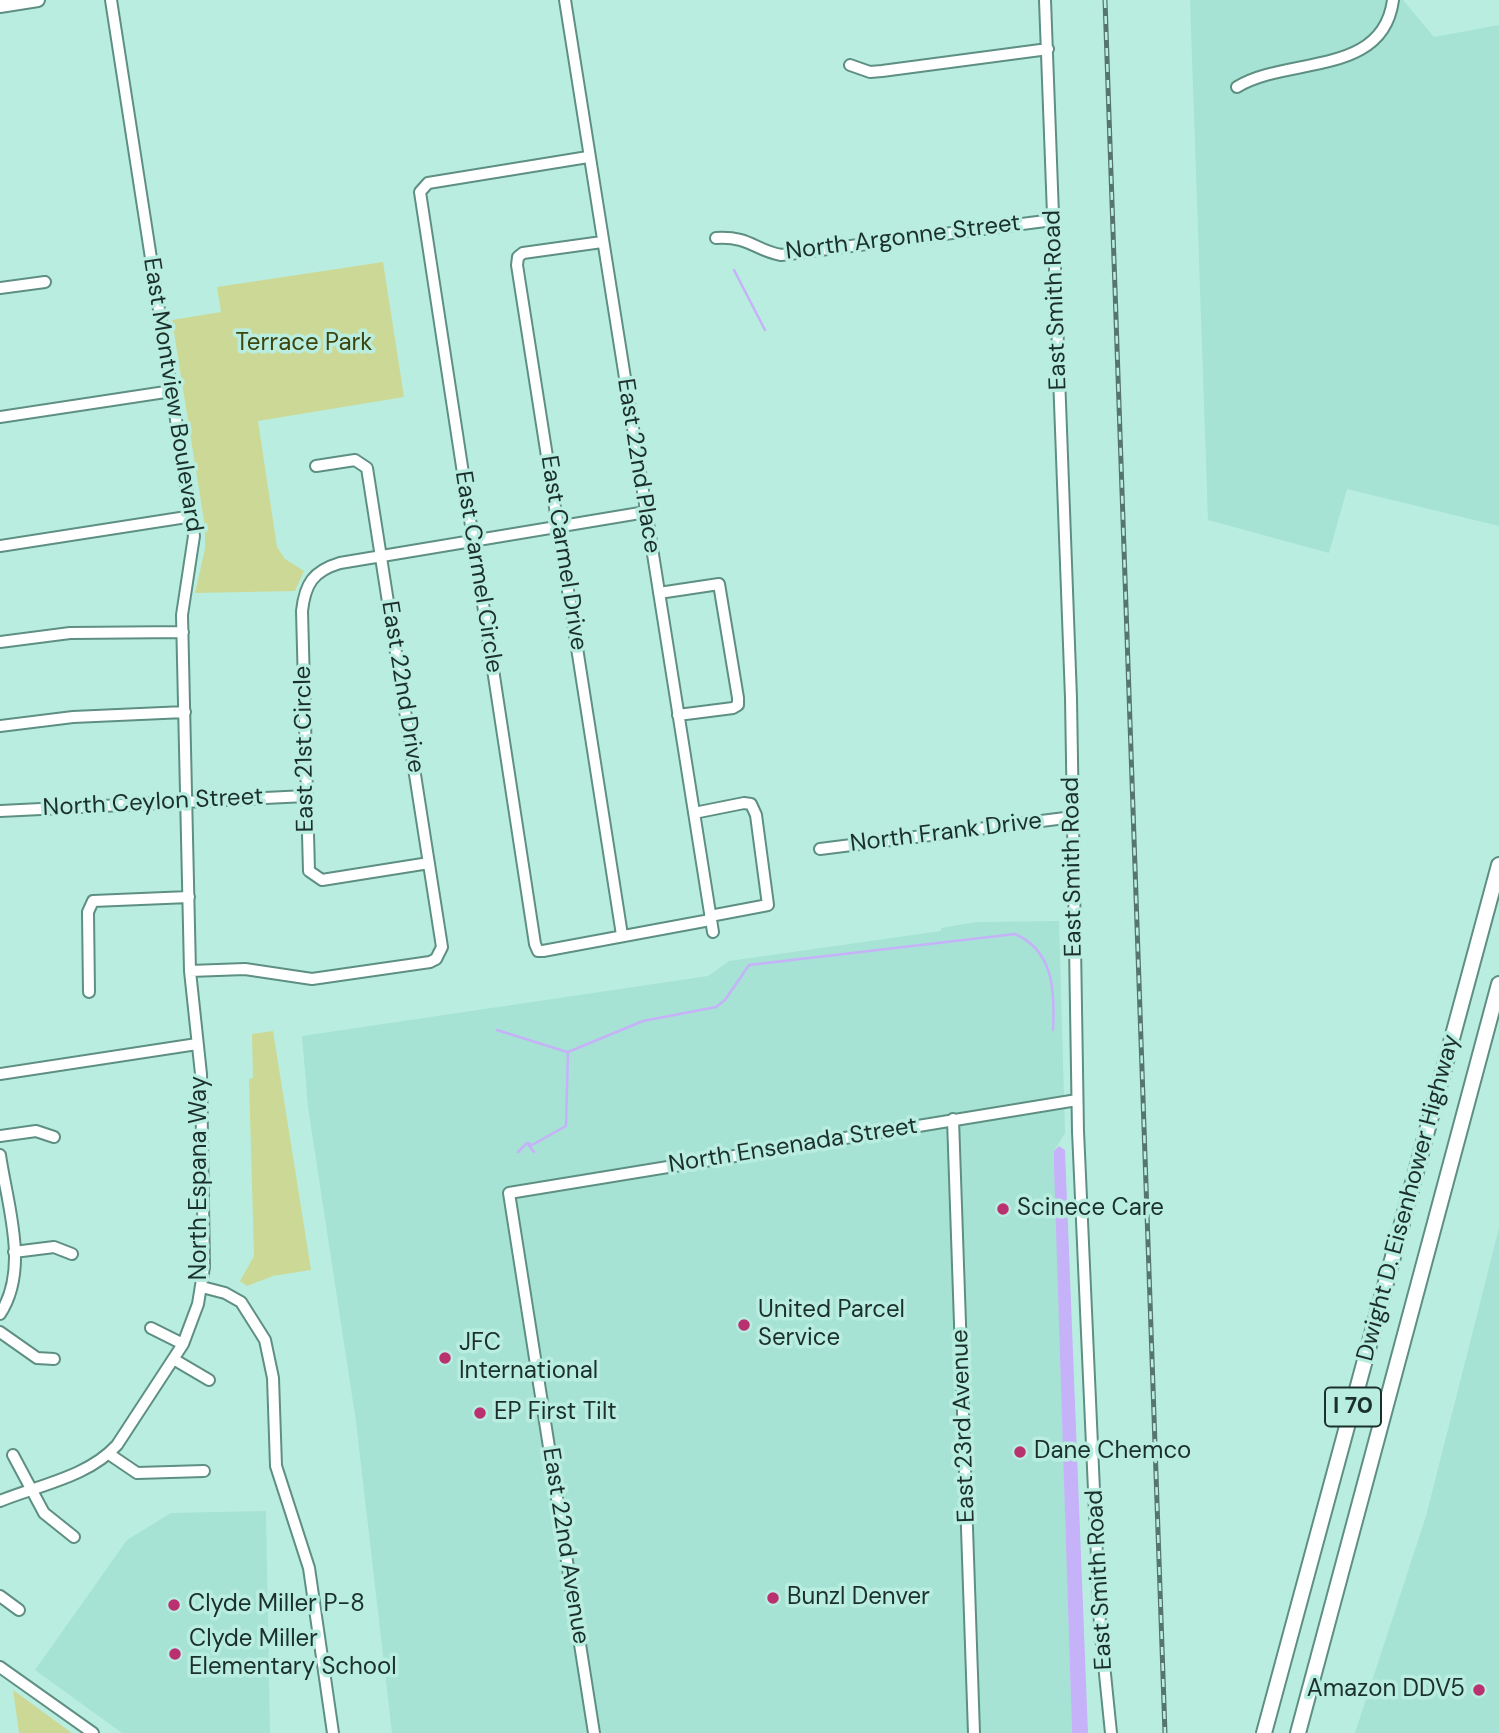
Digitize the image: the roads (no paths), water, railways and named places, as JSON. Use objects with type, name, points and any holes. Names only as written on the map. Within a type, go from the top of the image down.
[{"type":"highway","name":"Dwight D. Eisenhower Highway","points":[[1264,1733],[1499,865]]},
{"type":"highway","name":"Dwight D. Eisenhower Highway","points":[[1298,1733],[1499,984]]},
{"type":"main road","points":[[0,6],[38,0]]},
{"type":"street","name":"East Montview Boulevard","points":[[111,0],[193,516],[194,551],[184,597],[183,632],[190,971],[197,1044]]},
{"type":"street","name":"East 22nd Place","points":[[565,0],[711,923]]},
{"type":"street","name":"East Smith Road","points":[[1045,0],[1073,817],[1077,1100],[1100,1625],[1111,1733]]},
{"type":"street","points":[[1237,87],[1262,74],[1348,57],[1366,48],[1384,28],[1393,0]]},
{"type":"street","points":[[850,65],[870,72],[1048,49]]},
{"type":"street","name":"East Carmel Circle","points":[[588,157],[428,183],[419,192],[534,944],[538,951],[622,935],[711,923],[768,905],[756,815],[751,804],[694,813]]},
{"type":"street","name":"North Argonne Street","points":[[716,238],[746,240],[768,253],[781,255],[1053,220]]},
{"type":"street","name":"East Carmel Drive","points":[[602,242],[523,253],[517,265],[622,935]]},
{"type":"street","points":[[0,288],[44,282]]},
{"type":"street","points":[[0,417],[172,391]]},
{"type":"street","name":"East 22nd Drive","points":[[190,971],[246,969],[312,979],[436,959],[442,947],[382,557],[365,464],[355,460],[316,466]]},
{"type":"street","name":"East 21st Circle","points":[[429,863],[322,880],[313,876],[308,868],[302,611],[306,587],[312,578],[327,567],[646,512]]},
{"type":"street","points":[[0,546],[193,516]]},
{"type":"street","points":[[659,593],[719,584],[738,698],[738,705],[733,708],[678,715]]},
{"type":"street","points":[[0,642],[70,634],[183,632]]},
{"type":"street","points":[[0,726],[73,717],[185,712]]},
{"type":"street","name":"North Ceylon Street","points":[[0,811],[306,796]]},
{"type":"street","name":"North Frank Drive","points":[[820,849],[1073,817]]},
{"type":"street","points":[[89,992],[88,912],[93,901],[189,897]]},
{"type":"street","points":[[0,1074],[197,1044]]},
{"type":"street","name":"North Espana Way","points":[[0,1501],[78,1472],[109,1454],[175,1360],[183,1344],[202,1287],[203,1162],[197,1044]]},
{"type":"street","name":"North Ensenada Street","points":[[509,1193],[1077,1100]]},
{"type":"street","name":"East 23rd Avenue","points":[[953,1119],[974,1733]]},
{"type":"street","points":[[0,1136],[36,1131],[54,1137]]},
{"type":"street","points":[[0,1154],[15,1252],[14,1281],[0,1314]]},
{"type":"street","name":"East 22nd Avenue","points":[[509,1193],[594,1733]]},
{"type":"street","points":[[15,1252],[54,1247],[72,1254]]},
{"type":"street","points":[[202,1287],[225,1293],[241,1302],[255,1320],[268,1350],[273,1378],[276,1466],[309,1568],[333,1733]]},
{"type":"street","points":[[151,1328],[183,1344]]},
{"type":"street","points":[[0,1332],[37,1358],[54,1359]]},
{"type":"street","points":[[175,1360],[209,1380]]},
{"type":"street","points":[[109,1454],[136,1473],[204,1471]]},
{"type":"street","points":[[13,1455],[50,1520],[74,1537]]},
{"type":"street","points":[[0,1596],[19,1610]]},
{"type":"street","points":[[0,1667],[93,1733]]},
{"type":"waterway","points":[[734,270],[765,330]]},
{"type":"waterway","points":[[518,1152],[527,1143],[532,1145],[566,1126],[568,1052],[643,1021],[716,1007],[725,1000],[749,965],[1015,934],[1028,941],[1045,962],[1052,987],[1053,1030]]},
{"type":"waterway","points":[[497,1030],[567,1052]]},
{"type":"waterway","points":[[527,1143],[534,1152]]},
{"type":"railway","points":[[1105,0],[1165,1733]]},
{"type":"place","name":"Scinece Care","points":[[1003,1209]]},
{"type":"place","name":"United Parcel Service","points":[[744,1325]]},
{"type":"place","name":"JFC International","points":[[445,1358]]},
{"type":"place","name":"EP First Tilt","points":[[480,1413]]},
{"type":"place","name":"Dane Chemco","points":[[1020,1452]]},
{"type":"place","name":"Bunzl Denver","points":[[773,1598]]},
{"type":"place","name":"Clyde Miller P-8","points":[[174,1605]]},
{"type":"place","name":"Clyde Miller Elementary School","points":[[175,1654]]},
{"type":"place","name":"Amazon DDV5","points":[[1479,1690]]},
{"type":"park label","name":"Terrace Park","points":[[304,344]]}]
